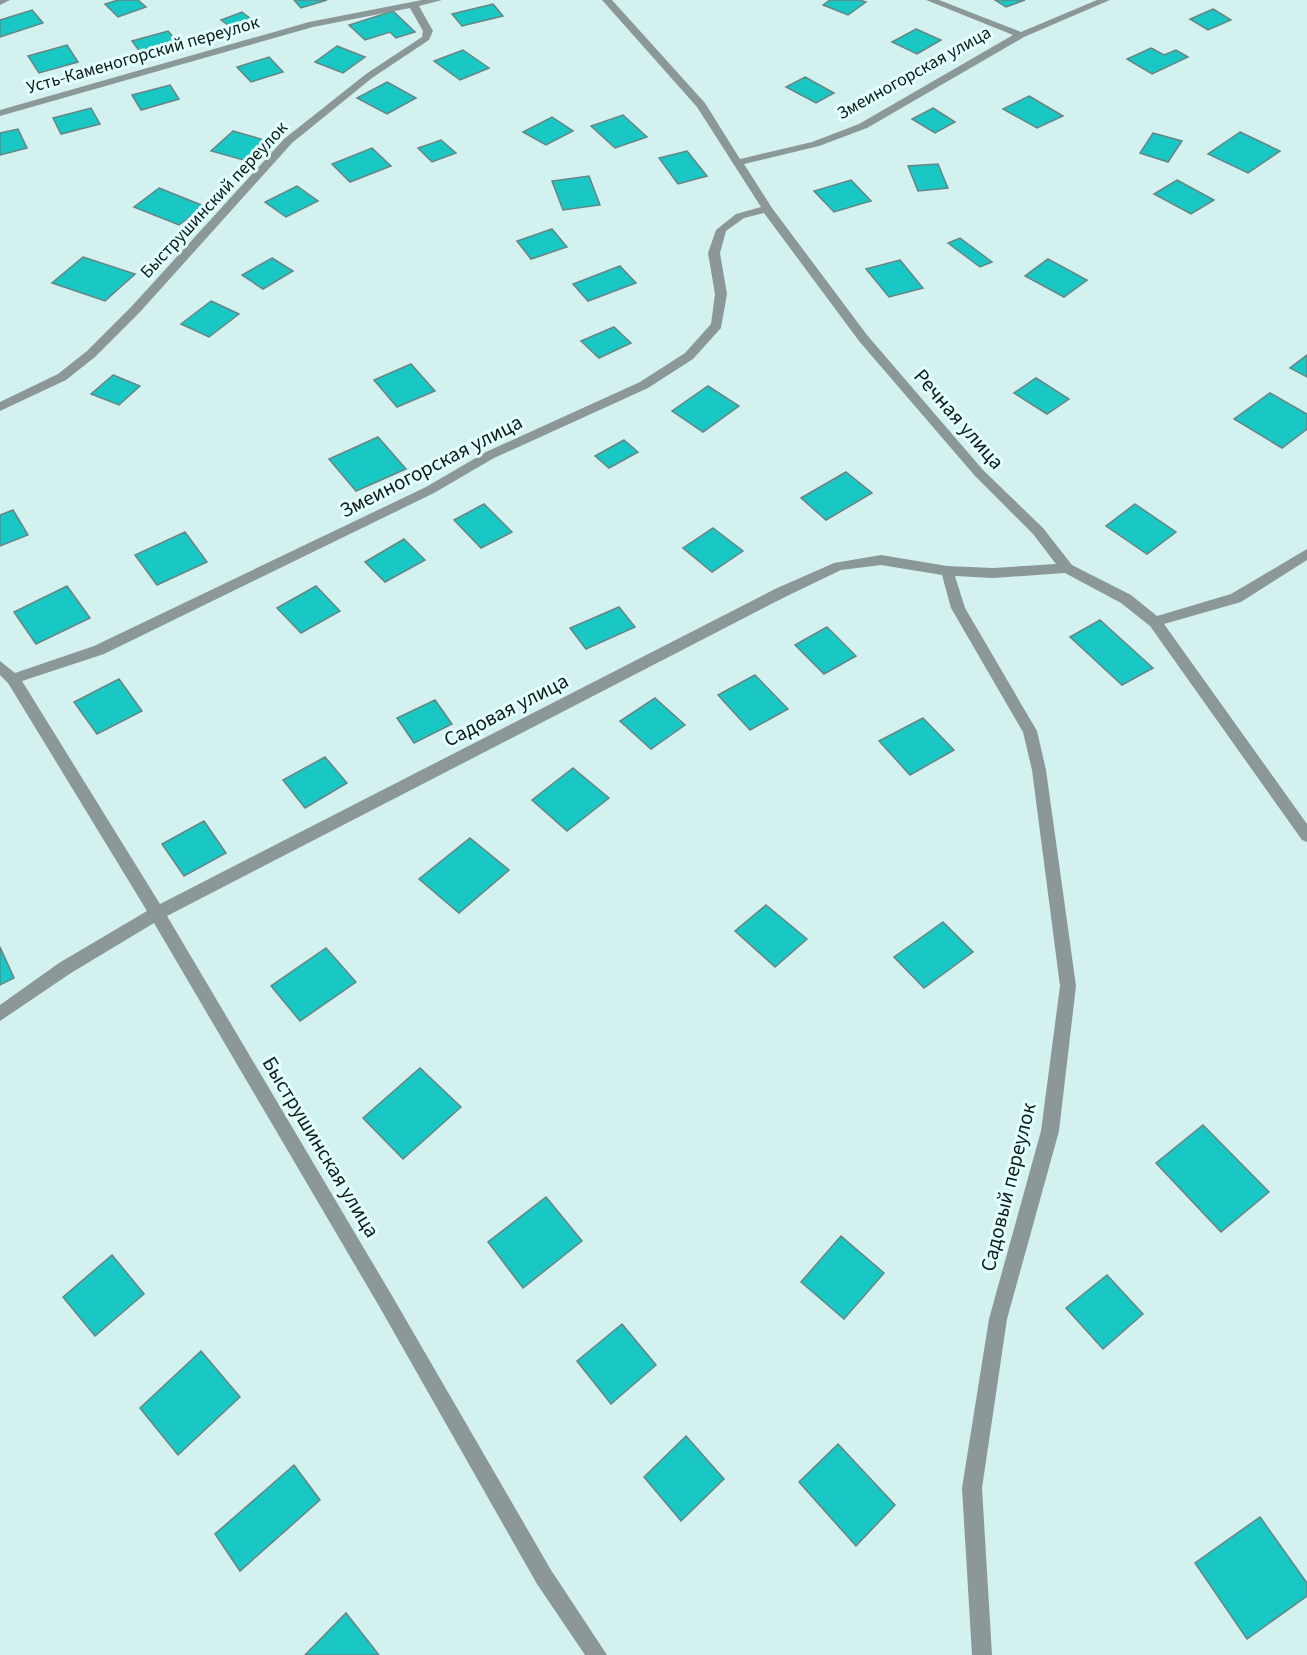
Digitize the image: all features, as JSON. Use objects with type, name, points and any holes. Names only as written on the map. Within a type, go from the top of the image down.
[{"type":"street","points":[[0,2],[6,0]]},
{"type":"street","name":"Усть-Каменогорский переулок","points":[[0,113],[312,24],[437,0]]},
{"type":"street","name":"Речная улица","points":[[607,0],[700,105],[767,209],[863,338],[978,472],[1038,531],[1067,568],[1125,599],[1155,622],[1307,836]]},
{"type":"street","points":[[931,0],[1021,35]]},
{"type":"street","name":"Змеиногорская улица","points":[[736,163],[815,144],[862,126],[1021,35],[1105,0]]},
{"type":"street","name":"Быструшинский переулок","points":[[0,407],[62,376],[91,354],[136,309],[288,141],[369,76],[426,38],[428,32],[414,6]]},
{"type":"street","name":"Змеиногорская улица","points":[[13,680],[99,650],[430,490],[490,455],[644,385],[689,356],[717,325],[722,294],[714,254],[721,230],[740,216],[767,209]]},
{"type":"street","points":[[1155,622],[1236,598],[1307,554]]},
{"type":"street","name":"Садовая улица","points":[[0,1014],[65,968],[157,913],[770,598],[840,566],[881,560],[947,571],[993,573],[1067,568]]},
{"type":"street","name":"Садовый переулок","points":[[947,571],[958,608],[1030,731],[1039,770],[1068,986],[1050,1131],[998,1318],[972,1488],[982,1655]]},
{"type":"street","name":"Быструшинская улица","points":[[0,666],[13,680],[157,913],[385,1300],[544,1577],[597,1655]]},
{"type":"building","points":[[118,0],[138,0],[146,7],[118,17],[105,4]]},
{"type":"building","points":[[294,0],[327,0],[301,8]]},
{"type":"building","points":[[830,0],[866,2],[848,15],[823,5]]},
{"type":"building","points":[[995,0],[1025,0],[1006,7]]},
{"type":"building","points":[[493,4],[503,16],[462,26],[452,14]]},
{"type":"building","points":[[1213,9],[1231,20],[1208,30],[1190,19]]},
{"type":"building","points":[[32,10],[43,23],[0,37],[0,20]]},
{"type":"building","points":[[393,11],[415,32],[396,38],[390,32],[365,40],[349,25]]},
{"type":"building","points":[[242,12],[256,23],[235,30],[221,20]]},
{"type":"building","points":[[916,29],[941,40],[917,54],[892,42]]},
{"type":"building","points":[[168,31],[180,45],[143,56],[132,41]]},
{"type":"building","points":[[67,45],[78,62],[39,73],[28,56]]},
{"type":"building","points":[[337,46],[365,57],[343,73],[315,62]]},
{"type":"building","points":[[1151,48],[1164,55],[1176,50],[1188,57],[1152,74],[1127,59]]},
{"type":"building","points":[[463,50],[489,68],[460,80],[434,61]]},
{"type":"building","points":[[269,57],[283,72],[251,82],[237,67]]},
{"type":"building","points":[[805,77],[834,93],[816,103],[786,87]]},
{"type":"building","points":[[387,82],[416,98],[387,114],[357,98]]},
{"type":"building","points":[[170,85],[179,99],[141,110],[132,95]]},
{"type":"building","points":[[1029,96],[1063,116],[1037,128],[1003,109]]},
{"type":"building","points":[[91,108],[100,124],[61,134],[53,118]]},
{"type":"building","points":[[933,108],[955,122],[935,133],[912,119]]},
{"type":"building","points":[[623,115],[647,137],[615,148],[591,126]]},
{"type":"building","points":[[552,117],[573,131],[546,145],[523,132]]},
{"type":"building","points":[[18,129],[27,148],[0,155],[0,133]]},
{"type":"building","points":[[233,131],[268,141],[247,161],[211,151]]},
{"type":"building","points":[[1240,132],[1280,151],[1248,173],[1208,154]]},
{"type":"building","points":[[1153,133],[1182,141],[1168,162],[1140,153]]},
{"type":"building","points":[[441,140],[456,153],[432,162],[418,148]]},
{"type":"building","points":[[372,148],[391,166],[350,182],[332,164]]},
{"type":"building","points":[[687,151],[707,176],[678,184],[659,158]]},
{"type":"building","points":[[938,164],[948,188],[918,191],[908,166]]},
{"type":"building","points":[[589,176],[600,205],[563,210],[552,181]]},
{"type":"building","points":[[851,180],[871,201],[834,212],[814,191]]},
{"type":"building","points":[[1177,180],[1214,200],[1191,214],[1154,194]]},
{"type":"building","points":[[297,186],[318,201],[286,217],[265,202]]},
{"type":"building","points":[[159,188],[204,206],[179,225],[134,207]]},
{"type":"building","points":[[552,229],[567,247],[531,259],[517,241]]},
{"type":"building","points":[[960,238],[992,262],[980,267],[948,243]]},
{"type":"building","points":[[83,257],[135,274],[105,301],[52,283]]},
{"type":"building","points":[[272,258],[293,271],[263,289],[242,275]]},
{"type":"building","points":[[1048,259],[1087,280],[1064,297],[1025,276]]},
{"type":"building","points":[[900,260],[923,288],[889,297],[866,269]]},
{"type":"building","points":[[620,266],[636,283],[588,301],[573,284]]},
{"type":"building","points":[[211,301],[239,314],[209,337],[181,324]]},
{"type":"building","points":[[614,327],[631,343],[599,358],[581,341]]},
{"type":"building","points":[[1307,355],[1307,377],[1290,368]]},
{"type":"building","points":[[411,364],[435,391],[397,407],[374,380]]},
{"type":"building","points":[[113,375],[140,386],[119,405],[91,394]]},
{"type":"building","points":[[1036,378],[1069,399],[1047,414],[1014,393]]},
{"type":"building","points":[[708,386],[739,406],[703,432],[672,411]]},
{"type":"building","points":[[1270,393],[1307,414],[1307,429],[1282,448],[1234,419]]},
{"type":"building","points":[[378,437],[406,469],[356,491],[329,459]]},
{"type":"building","points":[[624,440],[638,452],[609,468],[595,456]]},
{"type":"building","points":[[846,472],[872,493],[826,520],[801,498]]},
{"type":"building","points":[[484,504],[512,532],[481,548],[454,520]]},
{"type":"building","points":[[1135,504],[1176,532],[1147,554],[1106,526]]},
{"type":"building","points":[[13,510],[28,535],[0,546],[0,515]]},
{"type":"building","points":[[713,528],[743,551],[712,572],[683,548]]},
{"type":"building","points":[[185,532],[207,562],[157,585],[135,555]]},
{"type":"building","points":[[404,539],[425,560],[385,582],[365,562]]},
{"type":"building","points":[[67,586],[90,618],[36,644],[14,612]]},
{"type":"building","points":[[316,586],[340,611],[301,633],[277,608]]},
{"type":"building","points":[[619,607],[635,627],[586,649],[570,628]]},
{"type":"building","points":[[1100,620],[1153,668],[1122,685],[1070,637]]},
{"type":"building","points":[[827,627],[856,656],[824,674],[795,645]]},
{"type":"building","points":[[755,675],[788,709],[750,730],[718,695]]},
{"type":"building","points":[[119,679],[142,711],[97,734],[74,702]]},
{"type":"building","points":[[655,698],[685,725],[651,749],[620,721]]},
{"type":"building","points":[[435,700],[452,724],[414,743],[397,718]]},
{"type":"building","points":[[923,718],[954,750],[910,775],[879,741]]},
{"type":"building","points":[[325,757],[347,783],[305,808],[283,780]]},
{"type":"building","points":[[573,768],[609,798],[567,831],[532,800]]},
{"type":"building","points":[[204,821],[226,853],[184,876],[162,844]]},
{"type":"building","points":[[470,838],[509,870],[459,913],[419,879]]},
{"type":"building","points":[[766,905],[807,939],[775,967],[735,931]]},
{"type":"building","points":[[943,922],[973,952],[924,988],[894,957]]},
{"type":"building","points":[[0,947],[14,978],[0,985]]},
{"type":"building","points":[[326,948],[356,982],[300,1021],[271,986]]},
{"type":"building","points":[[420,1068],[461,1107],[403,1159],[363,1118]]},
{"type":"building","points":[[1203,1125],[1269,1192],[1221,1232],[1156,1163]]},
{"type":"building","points":[[546,1197],[582,1241],[523,1288],[488,1242]]},
{"type":"building","points":[[841,1236],[884,1273],[844,1319],[801,1282]]},
{"type":"building","points":[[112,1255],[144,1294],[95,1336],[63,1297]]},
{"type":"building","points":[[1107,1275],[1143,1314],[1103,1349],[1066,1308]]},
{"type":"building","points":[[622,1324],[656,1365],[611,1404],[577,1361]]},
{"type":"building","points":[[201,1351],[240,1397],[178,1455],[140,1408]]},
{"type":"building","points":[[686,1436],[724,1479],[681,1521],[644,1477]]},
{"type":"building","points":[[838,1444],[895,1505],[856,1546],[799,1482]]},
{"type":"building","points":[[294,1465],[320,1500],[240,1571],[215,1534]]},
{"type":"building","points":[[1260,1517],[1307,1583],[1307,1596],[1247,1639],[1195,1563]]},
{"type":"building","points":[[346,1613],[379,1655],[305,1655]]}]
